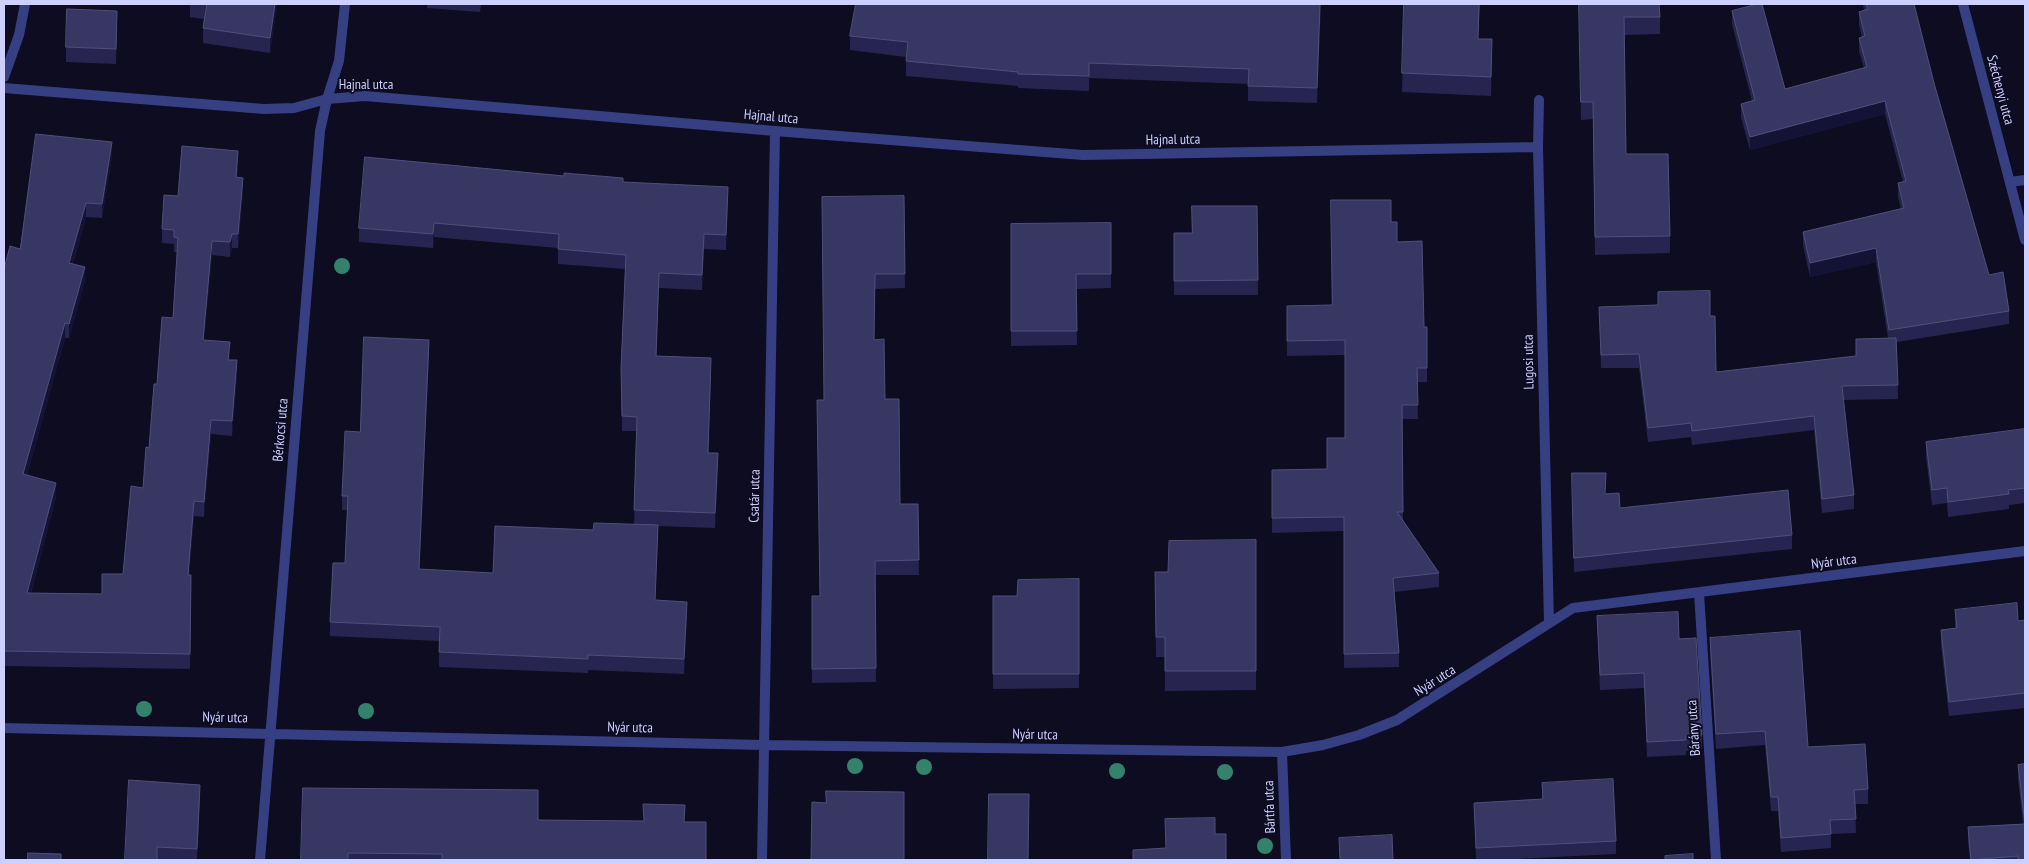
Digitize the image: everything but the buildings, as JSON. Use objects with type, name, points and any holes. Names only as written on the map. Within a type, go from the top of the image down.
[{"type":"street","points":[[4,77],[19,35],[24,4]]},
{"type":"street","name":"Bérkocsi utca","points":[[260,860],[320,131],[338,61],[345,4]]},
{"type":"street","name":"Széchenyi utca","points":[[1963,4],[2025,240]]},
{"type":"street","name":"Hajnal utca","points":[[4,88],[264,110],[294,108],[327,99],[365,96],[775,132],[1083,155],[1538,147]]},
{"type":"street","name":"Lugosi utca","points":[[1538,100],[1549,623]]},
{"type":"street","name":"Csatár utca","points":[[762,860],[775,132]]},
{"type":"street","points":[[2010,182],[2025,180]]},
{"type":"street","name":"Nyár utca","points":[[4,728],[764,745],[1282,752],[1323,745],[1359,735],[1397,720],[1572,608],[2025,551]]},
{"type":"street","name":"Bárány utca","points":[[1699,593],[1716,860]]},
{"type":"street","name":"Bártfa utca","points":[[1282,752],[1286,860]]}]
